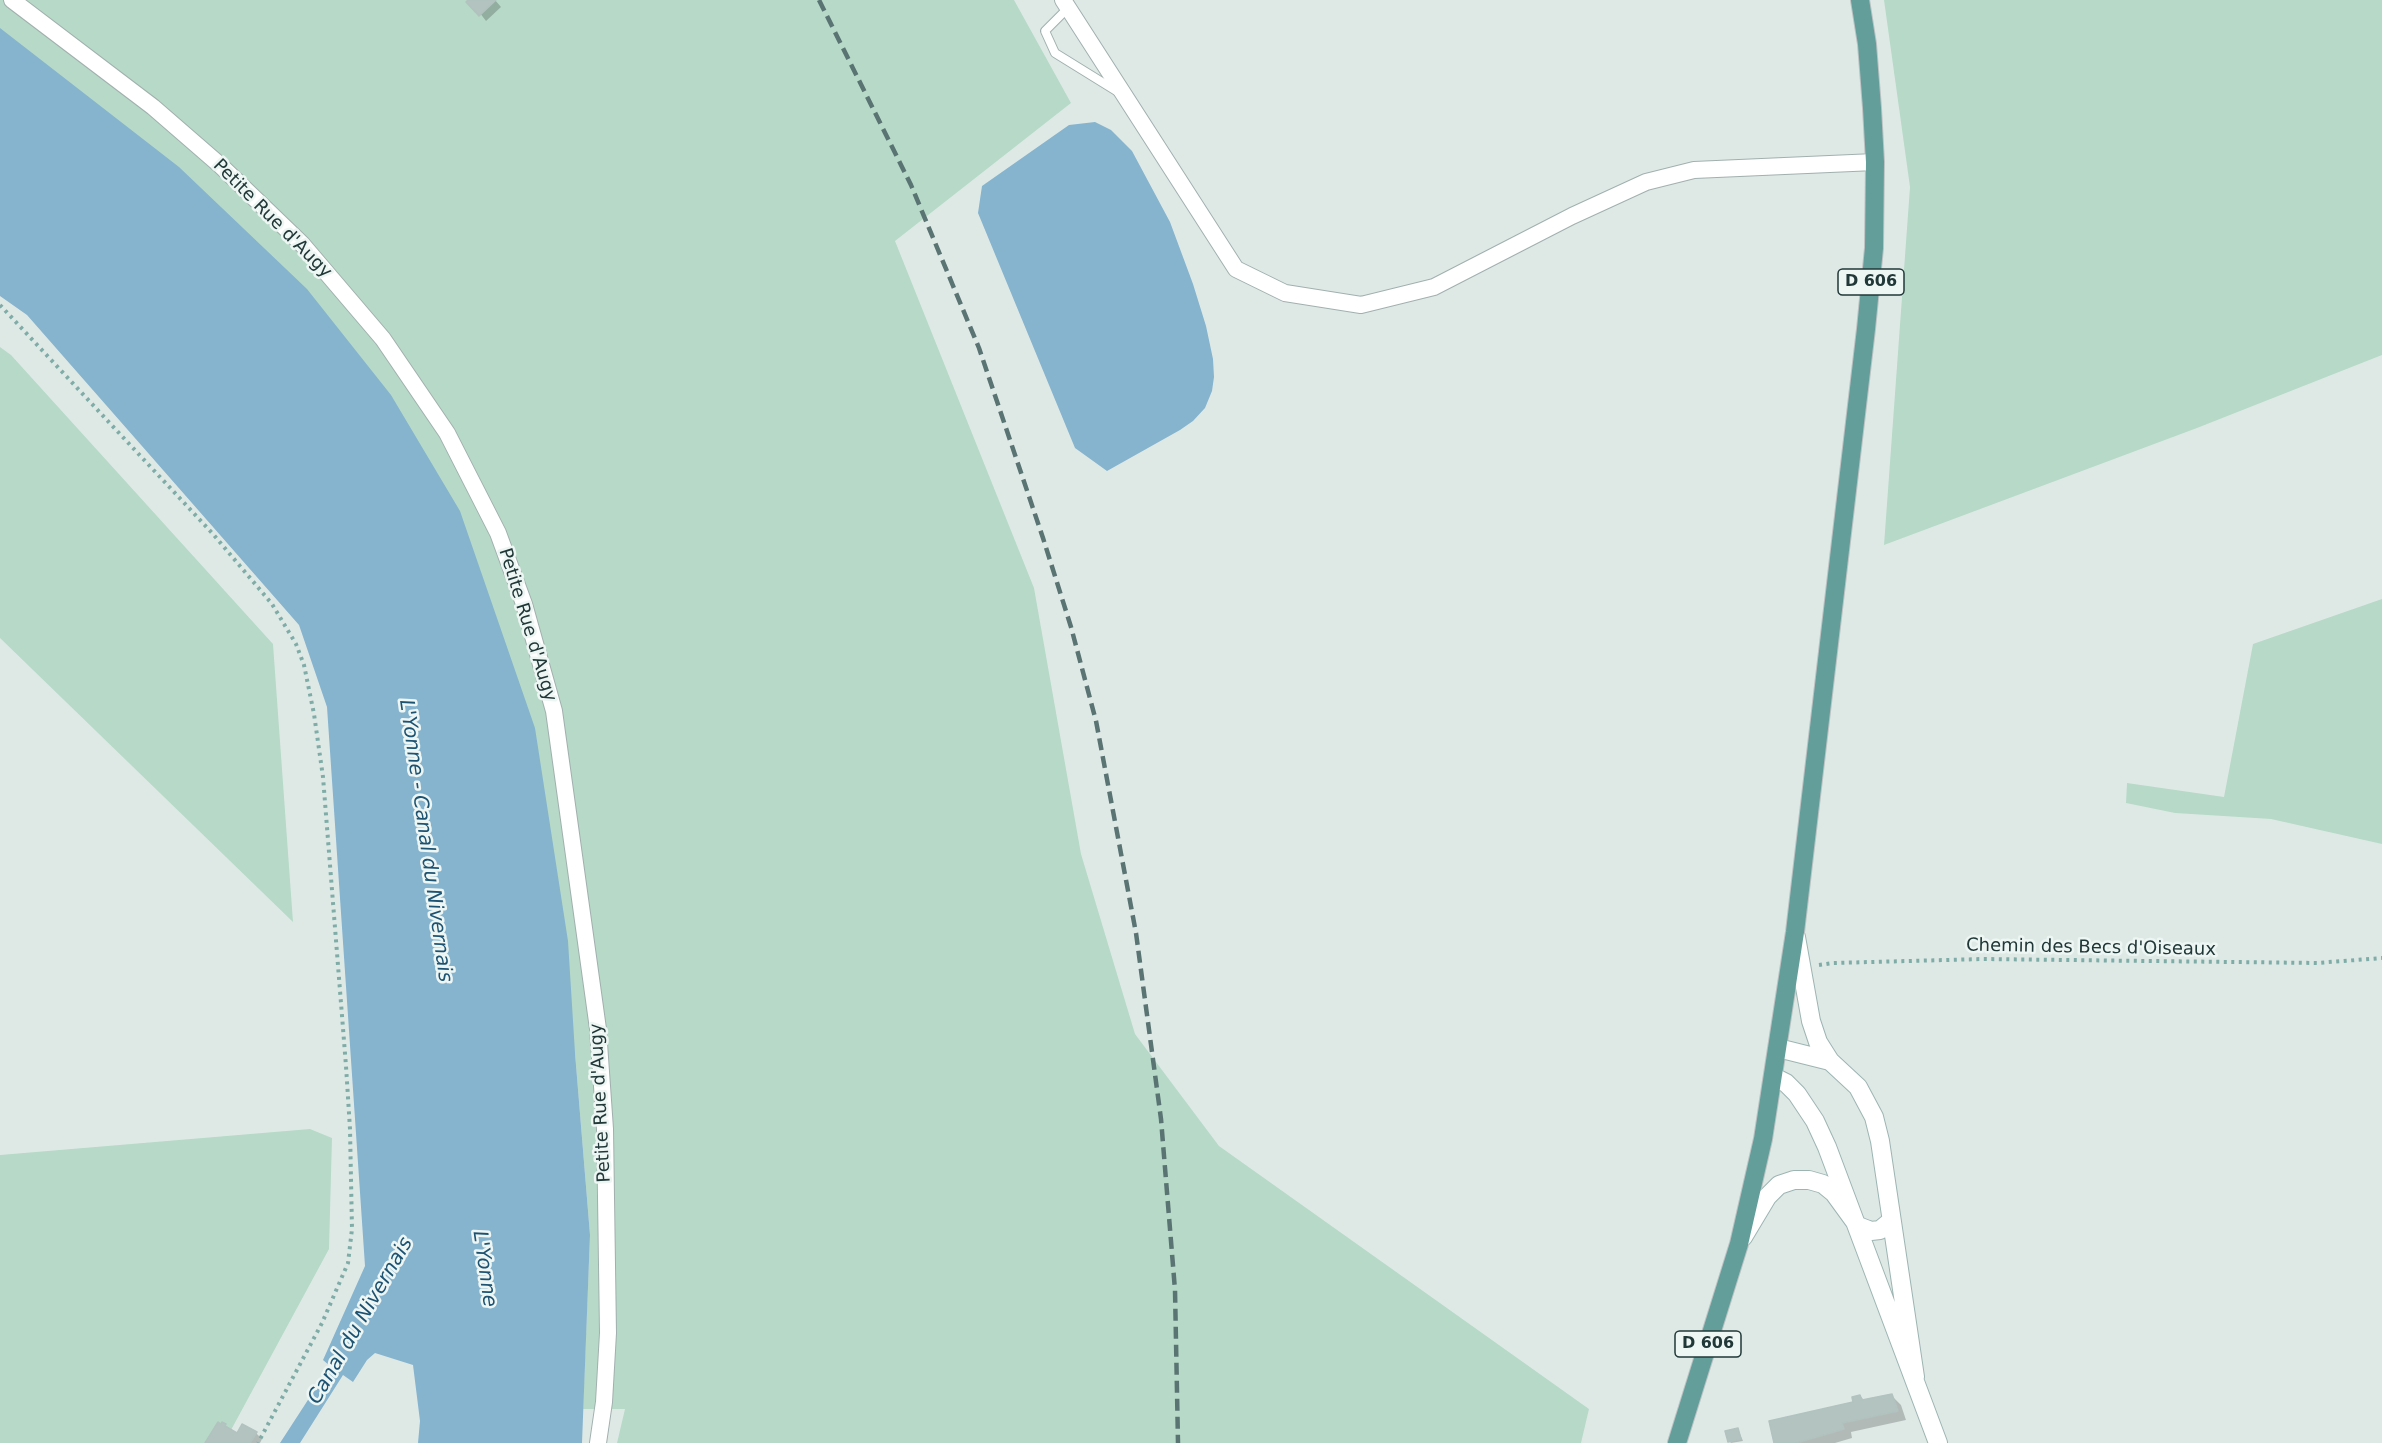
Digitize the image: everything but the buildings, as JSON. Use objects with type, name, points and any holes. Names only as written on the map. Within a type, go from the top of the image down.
[{"type":"main road","name":"D 606","points":[[1677,1443],[1739,1244],[1763,1140],[1795,932],[1874,248],[1875,162],[1867,44],[1860,0]]},
{"type":"main road","points":[[1795,932],[1811,1021],[1818,1042],[1830,1061],[1858,1087],[1874,1117],[1880,1141],[1915,1377]]},
{"type":"main road","points":[[1778,1048],[1830,1061]]},
{"type":"main road","points":[[1774,1077],[1786,1083],[1797,1094],[1815,1121],[1858,1226],[1938,1443]]},
{"type":"main road","points":[[1739,1244],[1767,1197],[1779,1185],[1794,1180],[1809,1180],[1823,1184],[1834,1192],[1858,1226],[1871,1231],[1880,1230],[1892,1221]]},
{"type":"street","name":"Petite Rue d'Augy","points":[[12,0],[153,107],[221,166],[302,244],[383,339],[447,433],[498,533],[524,604],[554,711],[598,1029],[604,1129],[608,1333],[604,1402],[598,1443]]},
{"type":"street","points":[[1065,4],[1236,269],[1285,293],[1361,305],[1434,287],[1572,216],[1646,182],[1694,170],[1875,162]]},
{"type":"lane","points":[[1065,4],[1045,31],[1055,54],[1126,97]]},
{"type":"path","points":[[0,305],[213,534],[272,604],[296,644],[306,674],[315,714],[323,777],[348,1087],[352,1229],[348,1263],[322,1323],[258,1443]]},
{"type":"path","name":"Chemin des Becs d'Oiseaux","points":[[1801,968],[1833,963],[1983,959],[2317,963],[2382,958]]},
{"type":"green space","points":[[0,0],[1014,0],[1071,103],[895,241],[1034,588],[1081,854],[1135,1034],[1219,1146],[1589,1409],[1581,1443],[617,1443],[625,1409],[583,1409],[590,1235],[575,1053],[0,150]]},
{"type":"green space","points":[[1884,0],[2382,0],[2382,355],[2197,428],[1884,545],[1910,187]]},
{"type":"green space","points":[[0,347],[11,355],[273,644],[293,922],[0,638]]},
{"type":"green space","points":[[2382,599],[2382,844],[2271,819],[2175,813],[2126,803],[2127,783],[2224,797],[2253,644]]},
{"type":"green space","points":[[310,1129],[332,1138],[329,1249],[224,1443],[0,1443],[0,1155]]},
{"type":"water","points":[[0,28],[179,167],[307,289],[391,395],[460,511],[535,728],[568,941],[590,1235],[582,1443],[418,1443],[420,1421],[413,1365],[375,1353],[367,1360],[353,1382],[343,1375],[300,1443],[280,1443],[330,1366],[323,1360],[365,1266],[327,707],[299,625],[27,315],[0,296]]},
{"type":"water","points":[[1095,122],[1111,130],[1132,151],[1170,222],[1206,326],[1213,359],[1214,377],[1212,391],[1205,408],[1193,421],[1107,471],[1075,448],[978,213],[982,186],[1069,125]]},
{"type":"railway","points":[[819,0],[911,185],[979,348],[1071,627],[1096,721],[1136,933],[1161,1119],[1175,1290],[1178,1443]]},
{"type":"water label","name":"L'Yonne - Canal du Nivernais","points":[[425,841]]},
{"type":"water label","name":"L'Yonne","points":[[484,1269]]},
{"type":"water label","name":"Canal du Nivernais","points":[[361,1321]]}]
